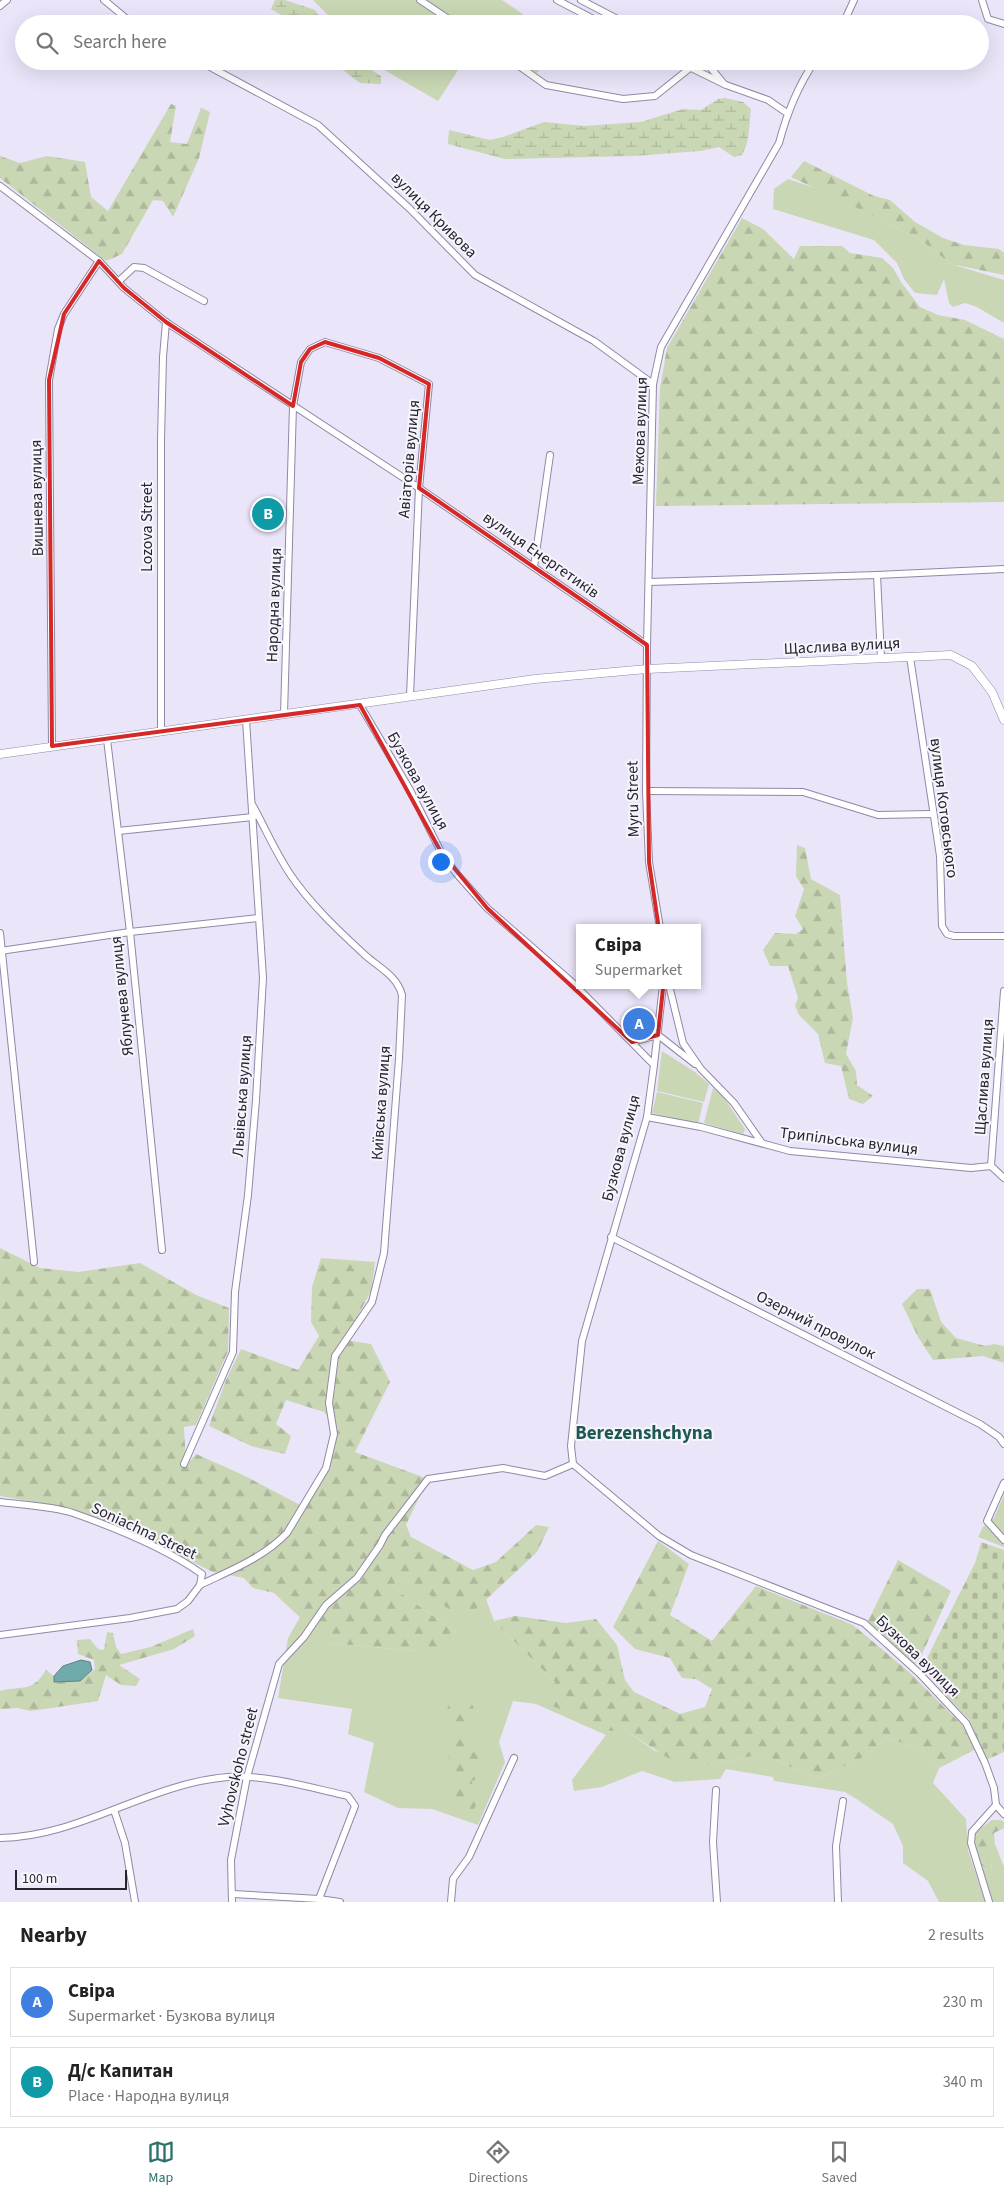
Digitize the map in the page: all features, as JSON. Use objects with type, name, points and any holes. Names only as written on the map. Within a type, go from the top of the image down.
[{"type":"street","points":[[0,6],[7,0]]},
{"type":"street","points":[[104,0],[122,15]]},
{"type":"street","points":[[420,0],[442,15]]},
{"type":"street","points":[[557,0],[586,15]]},
{"type":"street","points":[[581,0],[610,15]]},
{"type":"street","points":[[847,15],[854,0]]},
{"type":"street","points":[[982,0],[986,15]]},
{"type":"street","points":[[989,20],[1004,24]]},
{"type":"street","name":"вулиця Кривова","points":[[216,70],[318,125],[410,209],[475,275],[594,341],[653,384]]},
{"type":"street","points":[[525,70],[546,85],[623,99],[655,96],[688,70]]},
{"type":"street","points":[[694,70],[726,85],[768,100],[787,113]]},
{"type":"street","points":[[713,70],[726,85]]},
{"type":"street","name":"Межова вулиця","points":[[647,669],[653,384],[661,346],[779,143],[787,113],[800,83],[809,70]]},
{"type":"street","name":"вулиця Енергетиків","points":[[0,186],[99,261],[124,288],[166,322],[419,488],[647,645]]},
{"type":"street","name":"Вишнева вулиця","points":[[52,746],[49,380],[58,329],[64,314],[99,261]]},
{"type":"street","points":[[119,281],[134,267],[144,268],[204,301]]},
{"type":"street","name":"Lozova Street","points":[[161,732],[161,440],[163,357],[166,322]]},
{"type":"street","name":"Авіаторів вулиця","points":[[293,406],[301,362],[310,349],[325,342],[379,358],[429,384],[419,488],[410,696]]},
{"type":"street","name":"Народна вулиця","points":[[284,714],[293,406]]},
{"type":"street","points":[[534,567],[550,455]]},
{"type":"street","points":[[649,582],[1004,569]]},
{"type":"street","points":[[877,575],[881,658]]},
{"type":"street","name":"Щаслива вулиця","points":[[0,754],[535,678],[647,669],[951,655],[972,666],[992,692],[1004,720]]},
{"type":"street","name":"вулиця Котовського","points":[[910,657],[932,814],[940,856],[942,926],[947,934],[954,936],[1004,936]]},
{"type":"street","name":"Myru Street","points":[[647,669],[646,791],[649,862],[659,924]]},
{"type":"street","name":"Бузкова вулиця","points":[[360,704],[410,790],[441,852],[456,873],[487,908],[576,987]]},
{"type":"street","name":"Львівська вулиця","points":[[184,1464],[233,1352],[235,1292],[248,1196],[263,978],[246,720]]},
{"type":"street","name":"Яблунева вулиця","points":[[107,740],[130,932],[162,1250]]},
{"type":"street","points":[[646,791],[803,792],[878,815],[932,814]]},
{"type":"street","name":"Київська вулиця","points":[[200,1585],[258,1557],[287,1533],[326,1468],[334,1434],[328,1403],[335,1356],[372,1302],[384,1253],[399,1059],[402,995],[394,978],[366,955],[318,907],[290,874],[253,806]]},
{"type":"street","points":[[118,831],[253,817]]},
{"type":"street","points":[[1,950],[130,932],[258,918]]},
{"type":"street","points":[[0,933],[34,1262]]},
{"type":"street","name":"Бузкова вулиця","points":[[578,989],[654,1064],[647,1117],[611,1236],[582,1342],[571,1446],[573,1464],[659,1536],[691,1556],[864,1623],[919,1673],[966,1723],[986,1763],[994,1788],[996,1805]]},
{"type":"street","points":[[654,1064],[663,989]]},
{"type":"street","points":[[670,989],[683,1043],[702,1069],[734,1103],[762,1143]]},
{"type":"street","name":"Щаслива вулиця","points":[[990,1166],[1004,990]]},
{"type":"street","points":[[632,1042],[658,1035]]},
{"type":"street","points":[[658,1035],[702,1069]]},
{"type":"street","name":"Трипільська вулиця","points":[[647,1117],[701,1127],[790,1151],[971,1168],[990,1166]]},
{"type":"street","points":[[990,1166],[1004,1178]]},
{"type":"street","name":"Озерний провулок","points":[[611,1236],[980,1424],[999,1437],[1004,1444]]},
{"type":"street","name":"Vyhovskoho street","points":[[232,1902],[231,1860],[247,1777],[279,1664],[304,1637],[326,1605],[357,1578],[369,1563],[384,1535],[428,1479],[503,1468],[545,1476],[573,1464]]},
{"type":"street","points":[[1004,1483],[987,1521],[1004,1540]]},
{"type":"street","name":"Soniachna Street","points":[[0,1502],[71,1512],[119,1530],[188,1564],[202,1574],[200,1585],[188,1601],[177,1609],[130,1618],[0,1635]]},
{"type":"street","points":[[451,1902],[453,1879],[469,1857],[514,1758]]},
{"type":"street","points":[[0,1838],[26,1835],[114,1810],[169,1788],[228,1777],[247,1777],[292,1783],[348,1796],[355,1806],[319,1899]]},
{"type":"street","points":[[716,1790],[713,1842],[717,1902]]},
{"type":"street","points":[[838,1902],[836,1846],[843,1801]]},
{"type":"street","points":[[989,1902],[970,1843],[972,1832],[996,1805],[1004,1814]]},
{"type":"street","points":[[114,1810],[125,1843],[135,1902]]},
{"type":"street","points":[[233,1894],[340,1902]]},
{"type":"highlighted area","points":[[99,261],[124,288],[166,322],[293,406],[301,362],[310,349],[325,342],[379,358],[429,384],[419,488],[647,645],[649,862],[665,970],[658,1035],[632,1042],[487,908],[441,852],[360,705],[52,746],[49,380],[64,314]]},
{"type":"green space","points":[[275,0],[285,0],[315,10],[319,15],[281,15],[271,9]]},
{"type":"green space","points":[[313,0],[502,0],[524,15],[328,15]]},
{"type":"green space","points":[[343,70],[371,70],[381,76],[381,84],[360,83]]},
{"type":"green space","points":[[384,70],[458,70],[438,101]]},
{"type":"green space","points":[[725,98],[743,102],[751,109],[745,150],[742,155],[734,157],[719,147],[700,151],[634,156],[505,159],[448,144],[449,130],[490,140],[544,122],[584,126],[641,122],[683,109],[701,110],[718,99]]},
{"type":"green space","points":[[171,104],[176,106],[170,142],[187,144],[201,108],[210,112],[199,158],[173,217],[163,201],[153,200],[122,254],[106,261],[0,178],[0,156],[20,163],[47,156],[85,162],[91,197],[108,211]]},
{"type":"green space","points":[[804,161],[874,196],[890,200],[915,222],[943,238],[964,245],[999,249],[1004,253],[1004,275],[951,264],[926,244],[885,221],[791,177]]},
{"type":"green space","points":[[788,179],[821,190],[885,221],[926,244],[951,264],[1004,280],[1004,323],[977,307],[965,303],[953,307],[949,303],[944,279],[937,295],[915,293],[904,279],[897,263],[874,240],[773,209],[774,189]]},
{"type":"green space","points":[[742,218],[763,229],[794,259],[800,246],[842,246],[850,253],[882,258],[893,268],[920,307],[938,315],[965,320],[1004,339],[1004,502],[656,506],[660,388],[667,348]]},
{"type":"green space","points":[[797,845],[805,848],[811,879],[840,895],[847,983],[853,1018],[846,1054],[856,1071],[857,1085],[873,1096],[863,1104],[849,1099],[841,1066],[825,1063],[818,1034],[799,1015],[795,1006],[798,998],[788,966],[770,966],[763,950],[775,933],[796,934],[803,929],[795,916],[804,889],[796,876]]},
{"type":"green space","points":[[662,1051],[695,1072],[709,1084],[704,1102],[657,1091]]},
{"type":"green space","points":[[713,1088],[724,1098],[745,1129],[743,1134],[704,1123]]},
{"type":"green space","points":[[657,1092],[703,1103],[698,1124],[652,1113]]},
{"type":"green space","points":[[0,1248],[40,1268],[78,1272],[140,1263],[196,1295],[229,1308],[228,1351],[196,1425],[184,1427],[186,1466],[196,1454],[241,1474],[306,1508],[327,1472],[338,1428],[324,1412],[286,1400],[276,1424],[291,1436],[285,1454],[251,1446],[209,1426],[226,1380],[241,1349],[298,1370],[319,1336],[311,1322],[312,1287],[321,1258],[375,1262],[371,1291],[345,1340],[371,1344],[390,1382],[355,1452],[428,1479],[406,1525],[411,1537],[473,1570],[496,1562],[536,1525],[549,1527],[537,1552],[475,1610],[453,1612],[412,1582],[399,1576],[394,1585],[399,1592],[456,1632],[428,1663],[419,1651],[327,1643],[274,1593],[253,1588],[244,1578],[213,1572],[119,1526],[68,1508],[0,1496]]},
{"type":"green space","points":[[917,1289],[930,1289],[941,1322],[956,1338],[985,1346],[994,1344],[1004,1346],[1004,1363],[983,1356],[933,1360],[918,1337],[902,1304]]},
{"type":"green space","points":[[1004,1495],[1004,1547],[978,1537],[983,1527],[994,1518]]},
{"type":"green space","points":[[658,1541],[689,1564],[670,1615],[712,1641],[756,1586],[853,1625],[908,1671],[962,1725],[976,1749],[939,1768],[921,1748],[885,1738],[866,1756],[818,1779],[762,1754],[703,1766],[668,1758],[623,1729],[610,1731],[548,1704],[555,1682],[494,1621],[515,1616],[566,1623],[596,1619],[617,1645],[625,1680],[634,1692],[680,1714],[705,1707],[712,1689],[696,1679],[682,1678],[670,1658],[635,1649],[613,1627]]},
{"type":"green space","points":[[981,1542],[1004,1550],[1004,1752],[986,1760],[969,1719],[945,1695],[924,1664],[976,1561]]},
{"type":"green space","points":[[898,1560],[951,1591],[921,1656],[914,1665],[868,1621]]},
{"type":"green space","points":[[399,1576],[475,1610],[486,1599],[494,1621],[555,1682],[655,1751],[703,1766],[762,1754],[818,1779],[866,1756],[885,1738],[921,1748],[939,1768],[933,1783],[966,1819],[968,1850],[985,1902],[939,1902],[928,1881],[903,1863],[903,1846],[893,1824],[845,1792],[774,1781],[773,1777],[726,1769],[720,1779],[675,1782],[642,1771],[602,1787],[574,1791],[572,1780],[606,1735],[536,1704],[513,1701],[499,1742],[505,1762],[478,1825],[432,1809],[398,1808],[364,1792],[374,1743],[348,1734],[352,1709],[278,1698],[288,1638],[300,1617],[327,1643],[419,1651],[456,1632],[399,1592],[394,1585]]},
{"type":"green space","points":[[193,1629],[195,1636],[174,1649],[119,1665],[140,1679],[136,1686],[121,1685],[106,1675],[98,1701],[31,1711],[17,1708],[0,1709],[0,1691],[31,1685],[46,1670],[54,1676],[55,1682],[80,1681],[95,1669],[94,1660],[78,1654],[77,1640],[90,1639],[98,1649],[104,1650],[107,1632],[113,1633],[116,1647],[121,1654],[151,1647]]},
{"type":"green space","points":[[450,1698],[460,1701],[470,1700],[474,1709],[483,1715],[481,1722],[468,1729],[449,1722],[442,1711],[448,1708]]},
{"type":"green space","points":[[454,1735],[472,1743],[485,1759],[482,1771],[483,1777],[472,1781],[473,1792],[480,1798],[471,1814],[463,1805],[455,1808],[451,1799],[464,1774],[453,1771],[448,1753],[457,1749],[450,1739]]},
{"type":"green space","points":[[992,1820],[1004,1822],[1004,1828],[994,1833],[995,1844],[988,1847],[992,1860],[991,1873],[976,1857],[973,1841],[977,1831]]},
{"type":"green space","points":[[995,1844],[1004,1867],[1004,1902],[993,1902],[979,1862],[983,1868],[991,1872],[992,1860],[987,1847]]},
{"type":"shaded area","points":[[81,1660],[90,1662],[92,1670],[80,1681],[54,1682],[54,1676],[63,1666]]},
{"type":"place","name":"Д/с Капитан","points":[[268,514]]},
{"type":"place","name":"Свіра","points":[[639,1024]]},
{"type":"district","name":"Berezenshchyna","points":[[644,1433]]}]
